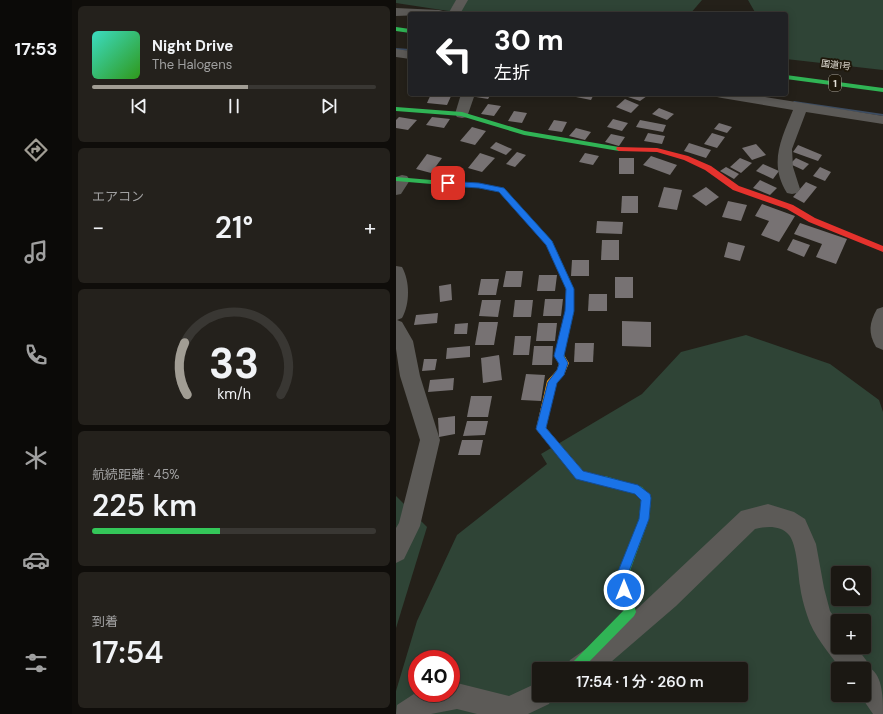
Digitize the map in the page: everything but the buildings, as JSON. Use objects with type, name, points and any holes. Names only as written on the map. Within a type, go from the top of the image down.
[{"type":"main road","points":[[396,21],[408,23]]},
{"type":"main road","points":[[396,29],[408,31]]},
{"type":"main road","name":"国道1号","points":[[788,69],[883,81]]},
{"type":"main road","name":"国道1号","points":[[788,77],[883,90]]},
{"type":"main road","points":[[396,109],[462,114],[524,133],[612,149],[657,150],[686,158],[708,168],[736,188],[790,207],[812,220],[883,249]]},
{"type":"main road","points":[[398,183],[479,186],[501,190],[549,243],[570,289],[570,311],[559,356],[564,363],[561,372],[552,382],[541,429],[580,475],[638,490],[646,498],[644,519],[621,579],[630,612],[580,662]]},
{"type":"street","points":[[455,12],[462,0]]},
{"type":"street","points":[[396,12],[408,13]]},
{"type":"street","points":[[396,54],[408,54]]},
{"type":"street","points":[[462,114],[467,96]]},
{"type":"street","points":[[735,96],[883,120]]},
{"type":"street","points":[[792,189],[785,167],[785,149],[801,106]]},
{"type":"street","points":[[396,272],[399,292],[396,313]]},
{"type":"street","points":[[883,314],[878,329],[883,342]]},
{"type":"street","points":[[396,326],[404,341],[410,376],[430,440],[409,526],[396,551]]},
{"type":"street","points":[[589,662],[655,609],[749,519],[768,514],[786,520],[797,527],[805,544],[812,588],[819,616],[831,634]]},
{"type":"street","points":[[871,689],[883,706]]},
{"type":"street","points":[[406,714],[425,702],[457,696],[509,708],[532,698]]},
{"type":"green space","points":[[396,0],[702,0],[692,12],[455,12],[396,3]]},
{"type":"green space","points":[[748,0],[883,0],[883,70],[788,59],[788,12],[755,12]]},
{"type":"green space","points":[[746,335],[830,364],[879,400],[883,412],[883,714],[396,714],[396,691],[408,651],[408,702],[460,702],[460,650],[408,650],[417,621],[457,535],[547,464],[541,454],[642,394],[681,352]]},
{"type":"green space","points":[[396,496],[427,527],[396,628]]},
{"type":"waterway","points":[[396,49],[408,50]]},
{"type":"waterway","points":[[795,102],[883,115]]},
{"type":"traffic: fast","points":[[396,29],[408,31]]},
{"type":"traffic: fast","points":[[788,77],[883,90]]},
{"type":"traffic: fast","points":[[396,109],[462,114],[524,133],[619,149]]},
{"type":"traffic: fast","points":[[396,179],[479,186],[501,190],[549,243],[570,289],[570,311],[559,356],[561,358]]},
{"type":"traffic: fast","points":[[581,662],[630,612],[621,579],[644,519],[646,498],[638,490],[605,481]]},
{"type":"traffic: slow","points":[[561,358],[564,363],[561,372],[552,381],[541,429],[580,475],[605,481]]},
{"type":"traffic: jam","points":[[619,149],[657,150],[686,158],[708,168],[736,188],[790,207],[812,220],[883,249]]},
{"type":"route","points":[[448,183],[501,190],[549,243],[561,267],[570,289],[570,311],[559,356],[564,363],[561,372],[552,382],[541,429],[580,475],[638,490],[646,498],[644,519],[621,579],[624,590]]}]
